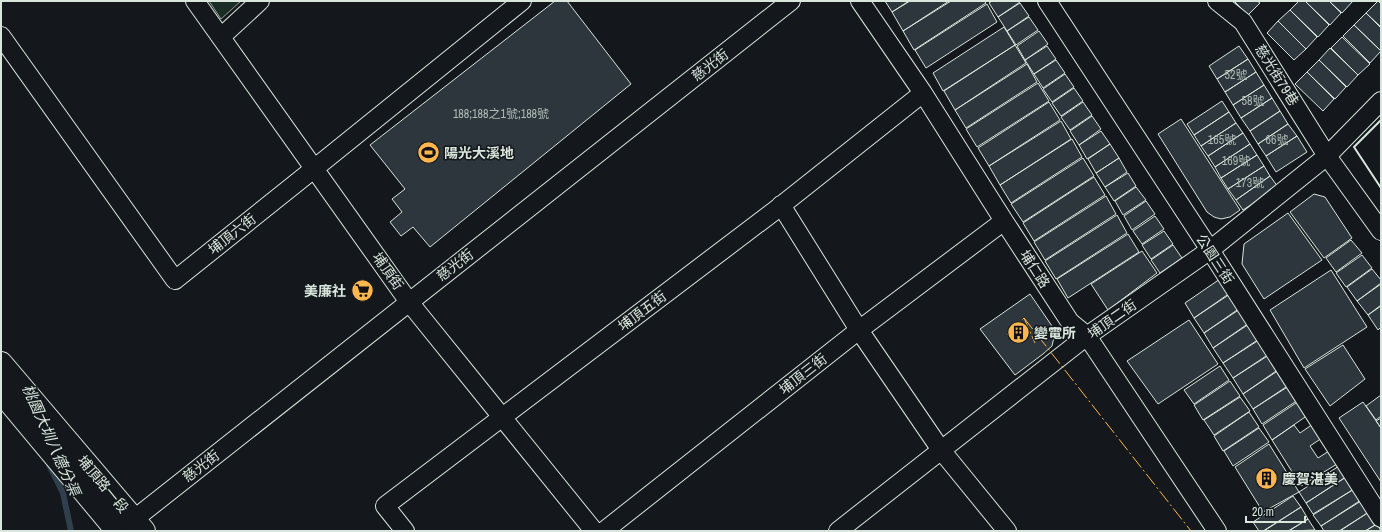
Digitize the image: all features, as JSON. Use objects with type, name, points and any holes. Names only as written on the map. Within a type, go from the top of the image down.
[{"type":"street","name":"埔頂街","points":[[195,1],[409,302],[594,531]]},
{"type":"street","points":[[221,37],[260,1]]},
{"type":"street","name":"埔頂六街","points":[[1,36],[175,280],[522,1]]},
{"type":"street","name":"慈光街","points":[[129,528],[409,302],[791,1]]},
{"type":"street","name":"埔仁路","points":[[860,1],[923,93],[1004,222],[1070,322],[1087,336],[1217,531]]},
{"type":"street","name":"公園三街","points":[[1047,1],[1210,250],[1381,518]]},
{"type":"street","name":"慈光街79巷","points":[[1218,1],[1243,22],[1327,156],[1381,231]]},
{"type":"street","name":"埔頂五街","points":[[405,531],[385,506],[774,212],[923,93]]},
{"type":"street","name":"埔頂二街","points":[[838,531],[1087,336],[1210,250],[1327,156],[1381,101]]},
{"type":"street","points":[[781,205],[859,330],[941,450],[1007,531]]},
{"type":"street","name":"埔頂三街","points":[[604,531],[859,330],[1004,222]]},
{"type":"street","name":"埔頂路一段","points":[[1,363],[129,528]]},
{"type":"street","name":"埔頂路一段","points":[[1,392],[129,528]]},
{"type":"green space","points":[[209,1],[241,1],[221,19]]},
{"type":"building","name":"陽光大溪地","points":[[555,1],[567,1],[631,84],[430,247],[413,227],[401,236],[390,222],[402,212],[392,199],[405,189],[370,145]]},
{"type":"building","points":[[885,1],[909,1],[892,12]]},
{"type":"building","points":[[910,1],[949,1],[903,31],[892,12]]},
{"type":"building","points":[[951,1],[984,1],[986,3],[914,50],[903,31]]},
{"type":"building","points":[[992,1],[1020,2],[998,17],[989,3]]},
{"type":"building","points":[[1234,1],[1257,1],[1260,3],[1248,15]]},
{"type":"building","points":[[1299,1],[1305,1],[1329,25],[1318,37],[1290,10]]},
{"type":"building","points":[[1305,1],[1329,1],[1341,13],[1330,25]]},
{"type":"building","points":[[1329,1],[1353,1],[1342,13]]},
{"type":"building","points":[[1378,1],[1381,4],[1381,27],[1366,13]]},
{"type":"building","points":[[1020,3],[1029,16],[1007,31],[998,17]]},
{"type":"building","points":[[987,4],[997,22],[926,68],[915,50]]},
{"type":"building","points":[[1290,10],[1317,37],[1306,49],[1278,21]]},
{"type":"building","points":[[1366,13],[1381,28],[1381,51],[1354,25]]},
{"type":"building","points":[[1029,17],[1038,30],[1016,45],[1007,31]]},
{"type":"building","points":[[1278,21],[1306,49],[1294,60],[1267,33]]},
{"type":"building","points":[[1354,25],[1381,51],[1370,63],[1343,36]]},
{"type":"building","points":[[1004,27],[1015,45],[943,91],[933,73]]},
{"type":"building","points":[[1039,31],[1048,44],[1025,60],[1017,46]]},
{"type":"building","points":[[1342,37],[1370,64],[1358,75],[1331,48]]},
{"type":"building","points":[[1015,45],[1026,63],[955,110],[944,91]]},
{"type":"building","points":[[1047,46],[1056,59],[1034,74],[1025,60]]},
{"type":"building","points":[[1239,46],[1248,59],[1217,79],[1209,66]]},
{"type":"building","points":[[1330,48],[1358,75],[1347,87],[1319,60]]},
{"type":"building","points":[[1248,59],[1256,72],[1225,92],[1217,79]]},
{"type":"building","points":[[1056,60],[1065,73],[1043,88],[1034,74]]},
{"type":"building","points":[[1319,60],[1346,87],[1335,99],[1307,72]]},
{"type":"building","points":[[1027,64],[1037,82],[966,128],[955,110]]},
{"type":"building","points":[[1256,72],[1264,85],[1233,105],[1225,92]]},
{"type":"building","points":[[1307,72],[1334,99],[1323,111],[1295,84]]},
{"type":"building","points":[[1065,74],[1074,87],[1052,102],[1043,89]]},
{"type":"building","points":[[1038,83],[1049,101],[977,147],[966,129]]},
{"type":"building","points":[[1264,85],[1272,98],[1241,118],[1233,105]]},
{"type":"building","points":[[1074,88],[1083,101],[1061,116],[1052,103]]},
{"type":"building","points":[[1272,98],[1280,111],[1250,131],[1241,118]]},
{"type":"building","points":[[1222,101],[1229,112],[1194,135],[1187,124]]},
{"type":"building","points":[[1049,102],[1060,120],[989,166],[978,148]]},
{"type":"building","points":[[1083,102],[1092,115],[1070,130],[1061,117]]},
{"type":"building","points":[[1280,111],[1288,124],[1258,144],[1250,131]]},
{"type":"building","points":[[1229,112],[1236,123],[1201,146],[1194,135]]},
{"type":"building","points":[[1092,116],[1101,129],[1079,145],[1070,131]]},
{"type":"building","points":[[1181,119],[1240,210],[1230,217],[1221,219],[1214,217],[1207,212],[1158,134]]},
{"type":"building","points":[[1061,121],[1071,139],[1000,185],[989,166]]},
{"type":"building","points":[[1236,123],[1243,133],[1208,156],[1201,146]]},
{"type":"building","points":[[1288,124],[1297,136],[1266,156],[1258,144]]},
{"type":"building","points":[[1101,131],[1110,144],[1087,159],[1079,145]]},
{"type":"building","points":[[1243,133],[1250,144],[1215,167],[1208,156]]},
{"type":"building","points":[[1297,136],[1307,152],[1276,172],[1266,156]]},
{"type":"building","points":[[1072,139],[1082,157],[1011,203],[1000,185]]},
{"type":"building","points":[[1110,144],[1119,158],[1096,173],[1088,159]]},
{"type":"building","points":[[1250,144],[1257,155],[1221,178],[1215,167]]},
{"type":"building","points":[[1257,155],[1264,166],[1228,189],[1221,178]]},
{"type":"building","points":[[1083,158],[1094,176],[1023,222],[1011,204]]},
{"type":"building","points":[[1119,158],[1127,172],[1105,187],[1096,173]]},
{"type":"building","points":[[1264,166],[1270,176],[1236,200],[1228,189]]},
{"type":"building","points":[[1128,173],[1136,186],[1114,201],[1105,187]]},
{"type":"building","points":[[1270,176],[1278,187],[1243,210],[1236,200]]},
{"type":"building","points":[[1094,177],[1105,195],[1034,241],[1023,223]]},
{"type":"building","points":[[1136,187],[1146,200],[1123,215],[1115,201]]},
{"type":"building","points":[[1314,194],[1325,197],[1352,238],[1324,258],[1290,212]]},
{"type":"building","points":[[1106,196],[1116,214],[1045,260],[1034,242]]},
{"type":"building","points":[[1146,201],[1155,214],[1132,230],[1124,216]]},
{"type":"building","points":[[1288,213],[1322,260],[1264,299],[1242,264],[1244,244]]},
{"type":"building","points":[[1117,215],[1127,233],[1056,279],[1045,261]]},
{"type":"building","points":[[1155,216],[1164,229],[1142,244],[1133,231]]},
{"type":"building","points":[[1164,231],[1173,244],[1151,259],[1142,245]]},
{"type":"building","points":[[1128,234],[1139,252],[1068,298],[1057,279]]},
{"type":"building","points":[[1351,240],[1362,253],[1336,272],[1326,258]]},
{"type":"building","points":[[1173,245],[1182,258],[1160,273],[1151,260]]},
{"type":"building","points":[[1142,251],[1157,273],[1108,310],[1091,284]]},
{"type":"building","points":[[1362,255],[1372,268],[1346,287],[1336,273]]},
{"type":"building","points":[[1372,269],[1381,280],[1381,283],[1357,301],[1347,287]]},
{"type":"building","points":[[1331,270],[1367,327],[1304,368],[1270,310]]},
{"type":"building","points":[[1220,279],[1230,293],[1194,318],[1185,303]]},
{"type":"building","points":[[1381,284],[1381,305],[1368,315],[1357,301]]},
{"type":"building","name":"變電所","points":[[1030,294],[1052,326],[1054,337],[1052,346],[1015,375],[980,329]]},
{"type":"building","points":[[1230,294],[1240,308],[1204,333],[1194,318]]},
{"type":"building","points":[[1381,306],[1381,327],[1378,330],[1368,315]]},
{"type":"building","points":[[1240,309],[1249,323],[1213,348],[1204,333]]},
{"type":"building","points":[[1189,320],[1218,364],[1158,404],[1127,361]]},
{"type":"building","points":[[1249,324],[1259,339],[1223,363],[1213,348]]},
{"type":"building","points":[[1259,340],[1269,354],[1233,378],[1223,363]]},
{"type":"building","points":[[1343,345],[1365,379],[1330,406],[1305,369]]},
{"type":"building","points":[[1269,355],[1279,369],[1243,394],[1233,378]]},
{"type":"building","points":[[1220,366],[1229,380],[1194,404],[1184,390]]},
{"type":"building","points":[[1279,370],[1289,385],[1253,409],[1243,394]]},
{"type":"building","points":[[1230,381],[1240,396],[1203,420],[1194,405]]},
{"type":"building","points":[[1289,386],[1298,400],[1262,424],[1253,409]]},
{"type":"building","points":[[1381,395],[1381,416],[1376,420],[1366,406]]},
{"type":"building","points":[[1240,397],[1250,411],[1214,435],[1204,420]]},
{"type":"building","points":[[1299,401],[1308,415],[1272,440],[1263,425]]},
{"type":"building","points":[[1363,402],[1381,428],[1381,482],[1339,418]]},
{"type":"building","points":[[1249,412],[1259,427],[1223,451],[1214,436]]},
{"type":"building","points":[[1381,418],[1381,428],[1376,421]]},
{"type":"building","points":[[1313,424],[1322,438],[1310,446],[1318,458],[1329,451],[1337,464],[1301,486],[1272,440],[1294,425],[1300,433]]},
{"type":"building","points":[[1259,428],[1269,442],[1233,466],[1224,451]]},
{"type":"building","name":"慶賀湛美","points":[[1269,444],[1299,492],[1263,512],[1235,467]]},
{"type":"building","points":[[1339,466],[1346,477],[1306,503],[1299,492]]},
{"type":"building","points":[[1346,477],[1354,489],[1313,514],[1306,503]]},
{"type":"building","points":[[1354,489],[1361,500],[1321,526],[1313,515]]},
{"type":"building","points":[[1293,496],[1301,507],[1263,531],[1259,531],[1253,522]]},
{"type":"building","points":[[1361,501],[1369,512],[1339,531],[1324,531],[1321,526]]},
{"type":"building","points":[[1301,507],[1308,519],[1288,531],[1264,531]]},
{"type":"building","points":[[1369,512],[1377,524],[1365,531],[1340,531]]},
{"type":"building","points":[[1308,519],[1315,530],[1289,531]]},
{"type":"building","points":[[1377,524],[1381,531],[1365,531]]},
{"type":"waterway","name":"桃園大圳八德分渠","points":[[49,465],[63,493],[71,531]]},
{"type":"wall","points":[[1381,120],[1354,147],[1381,188]]},
{"type":"power","points":[[1024,318],[1191,531]]},
{"type":"power","points":[[1007,335],[1024,318],[1035,343]]},
{"type":"place","name":"陽光大溪地","points":[[429,153]]},
{"type":"place","name":"美廉社","points":[[362,291]]},
{"type":"place","name":"變電所","points":[[1018,333]]},
{"type":"place","name":"慶賀湛美","points":[[1267,479]]}]
